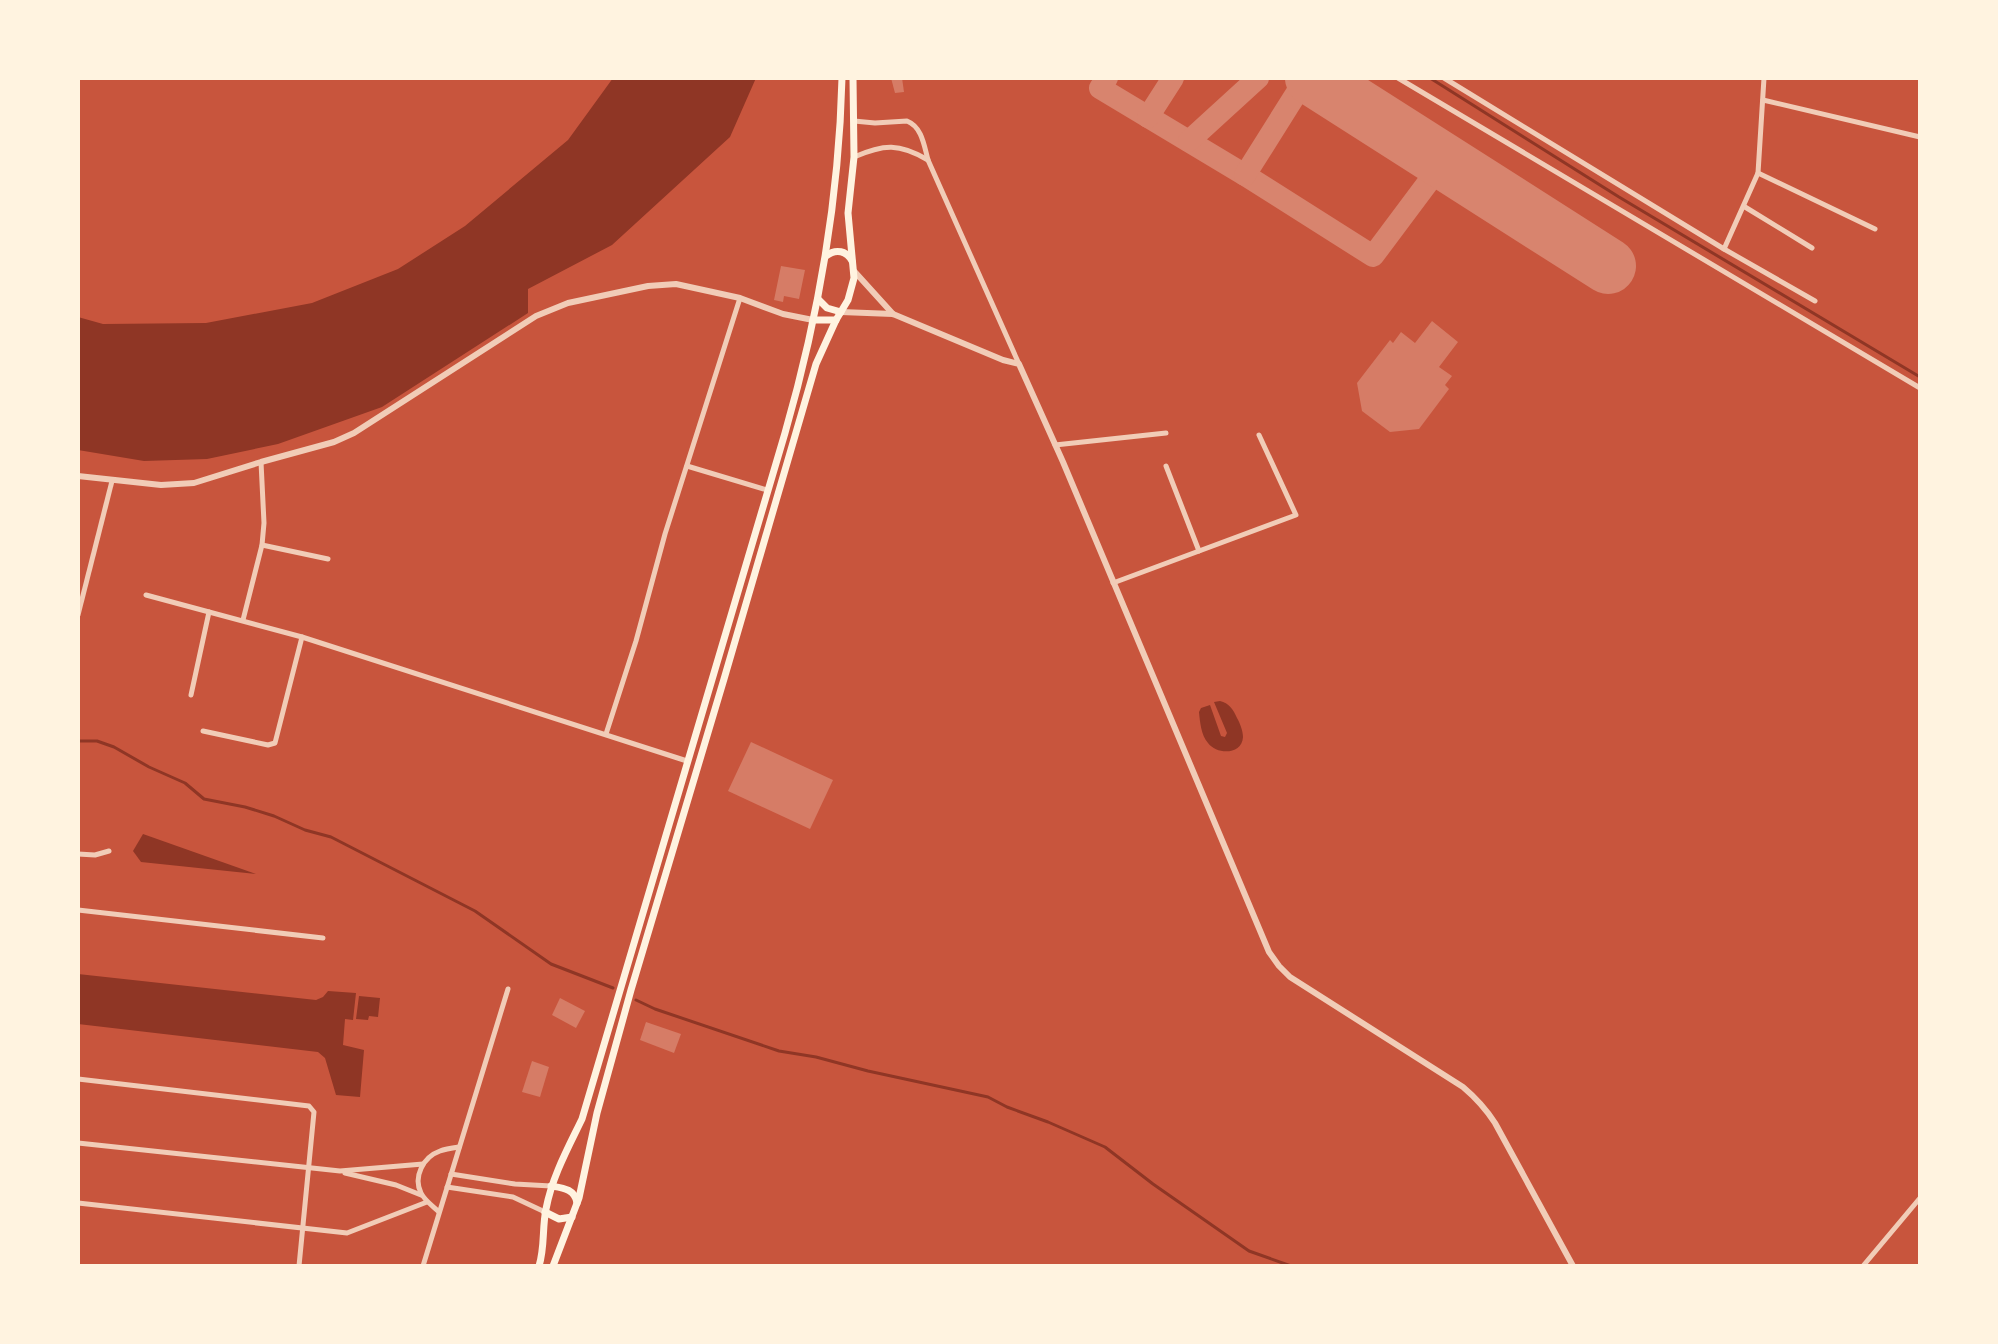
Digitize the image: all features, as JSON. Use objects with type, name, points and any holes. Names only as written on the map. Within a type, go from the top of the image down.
[{"type":"main road","points":[[539,1266],[551,1186],[582,1119],[795,397],[826,256],[839,161],[842,78]]},
{"type":"main road","points":[[553,1266],[577,1204],[597,1113],[631,990],[811,380],[852,288],[854,267],[848,213],[854,157],[853,78]]},
{"type":"main road","points":[[826,256],[842,252],[848,255],[854,267]]},
{"type":"main road","points":[[818,299],[827,308],[841,312]]},
{"type":"main road","points":[[813,320],[836,320]]},
{"type":"main road","points":[[551,1186],[571,1191],[577,1204]]},
{"type":"main road","points":[[545,1212],[559,1219],[572,1216]]},
{"type":"street","points":[[1398,78],[1920,388]]},
{"type":"street","points":[[1444,78],[1815,301]]},
{"type":"street","points":[[1724,249],[1758,173],[1764,78]]},
{"type":"street","points":[[1763,100],[1920,137]]},
{"type":"street","points":[[854,121],[912,122],[919,130],[928,160],[1055,445],[1269,952],[1290,977],[1476,1097],[1495,1123],[1573,1266]]},
{"type":"street","points":[[854,157],[877,148],[899,147],[928,160]]},
{"type":"street","points":[[1758,173],[1875,229]]},
{"type":"street","points":[[1745,207],[1812,248]]},
{"type":"street","points":[[854,267],[893,314]]},
{"type":"street","points":[[78,476],[161,485],[194,483],[334,442],[354,433],[536,316],[568,303],[661,284],[676,284],[740,298],[783,314],[813,320]]},
{"type":"street","points":[[606,734],[740,298]]},
{"type":"street","points":[[841,312],[893,314],[1019,364]]},
{"type":"street","points":[[1055,445],[1166,433]]},
{"type":"street","points":[[1113,583],[1296,515],[1259,435]]},
{"type":"street","points":[[243,620],[262,545],[261,462]]},
{"type":"street","points":[[687,466],[767,490]]},
{"type":"street","points":[[1166,466],[1199,551]]},
{"type":"street","points":[[78,615],[112,481]]},
{"type":"street","points":[[262,545],[328,559]]},
{"type":"street","points":[[146,595],[302,637],[687,761]]},
{"type":"street","points":[[191,695],[209,612]]},
{"type":"street","points":[[203,731],[268,745],[275,743],[302,637]]},
{"type":"street","points":[[78,854],[95,855],[109,851]]},
{"type":"street","points":[[78,910],[323,938]]},
{"type":"street","points":[[423,1266],[508,989]]},
{"type":"street","points":[[78,1079],[309,1106],[314,1112],[299,1266]]},
{"type":"street","points":[[78,1143],[340,1171],[423,1164]]},
{"type":"street","points":[[439,1212],[421,1195],[419,1174],[423,1164],[439,1151],[459,1147]]},
{"type":"street","points":[[340,1171],[396,1185],[421,1195]]},
{"type":"street","points":[[451,1174],[551,1186]]},
{"type":"street","points":[[513,1197],[515,1184]]},
{"type":"street","points":[[447,1187],[513,1197],[545,1212]]},
{"type":"street","points":[[1863,1266],[1920,1198]]},
{"type":"street","points":[[78,1203],[347,1233],[427,1202]]},
{"type":"shaded area","points":[[613,78],[756,78],[730,137],[612,245],[528,289],[528,313],[382,407],[278,444],[207,459],[144,461],[78,450],[78,317],[103,324],[206,323],[312,303],[398,269],[465,226],[568,140]]},
{"type":"shaded area","points":[[1220,701],[1232,709],[1242,732],[1242,743],[1234,750],[1223,751],[1212,747],[1200,724],[1201,708],[1210,705],[1221,736],[1225,737],[1227,733],[1214,702]]},
{"type":"shaded area","points":[[143,834],[256,874],[141,862],[133,851]]},
{"type":"shaded area","points":[[78,974],[316,1000],[328,991],[356,993],[353,1020],[345,1019],[343,1045],[364,1050],[360,1097],[336,1095],[325,1058],[318,1052],[78,1024]]},
{"type":"shaded area","points":[[359,996],[380,998],[378,1017],[356,1019]]},
{"type":"building","points":[[891,78],[902,78],[904,92],[895,93]]},
{"type":"building","points":[[781,266],[805,270],[799,299],[784,296],[783,302],[774,300]]},
{"type":"building","points":[[1432,321],[1458,342],[1439,367],[1452,376],[1445,385],[1449,389],[1419,429],[1390,432],[1362,411],[1357,383],[1390,340],[1393,343],[1401,332],[1415,343]]},
{"type":"building","points":[[751,742],[833,780],[810,829],[728,791]]},
{"type":"building","points":[[560,998],[585,1011],[576,1028],[552,1015]]},
{"type":"building","points":[[646,1022],[681,1034],[674,1053],[640,1040]]},
{"type":"building","points":[[532,1061],[549,1067],[540,1097],[522,1092]]},
{"type":"waterway","points":[[1430,78],[1619,197],[1920,377]]},
{"type":"waterway","points":[[78,741],[97,741],[114,747],[185,783],[204,799],[245,807],[331,837],[475,911],[551,964],[613,988]]},
{"type":"waterway","points":[[636,1000],[779,1051],[988,1097],[1105,1147],[1249,1251],[1291,1266]]},
{"type":"taxiway","points":[[1107,78],[1100,88],[1373,256],[1444,161]]},
{"type":"taxiway","points":[[1148,117],[1173,78]]},
{"type":"taxiway","points":[[1189,141],[1258,78]]},
{"type":"taxiway","points":[[1245,175],[1306,78]]},
{"type":"runway","points":[[1313,78],[1608,266]]}]
